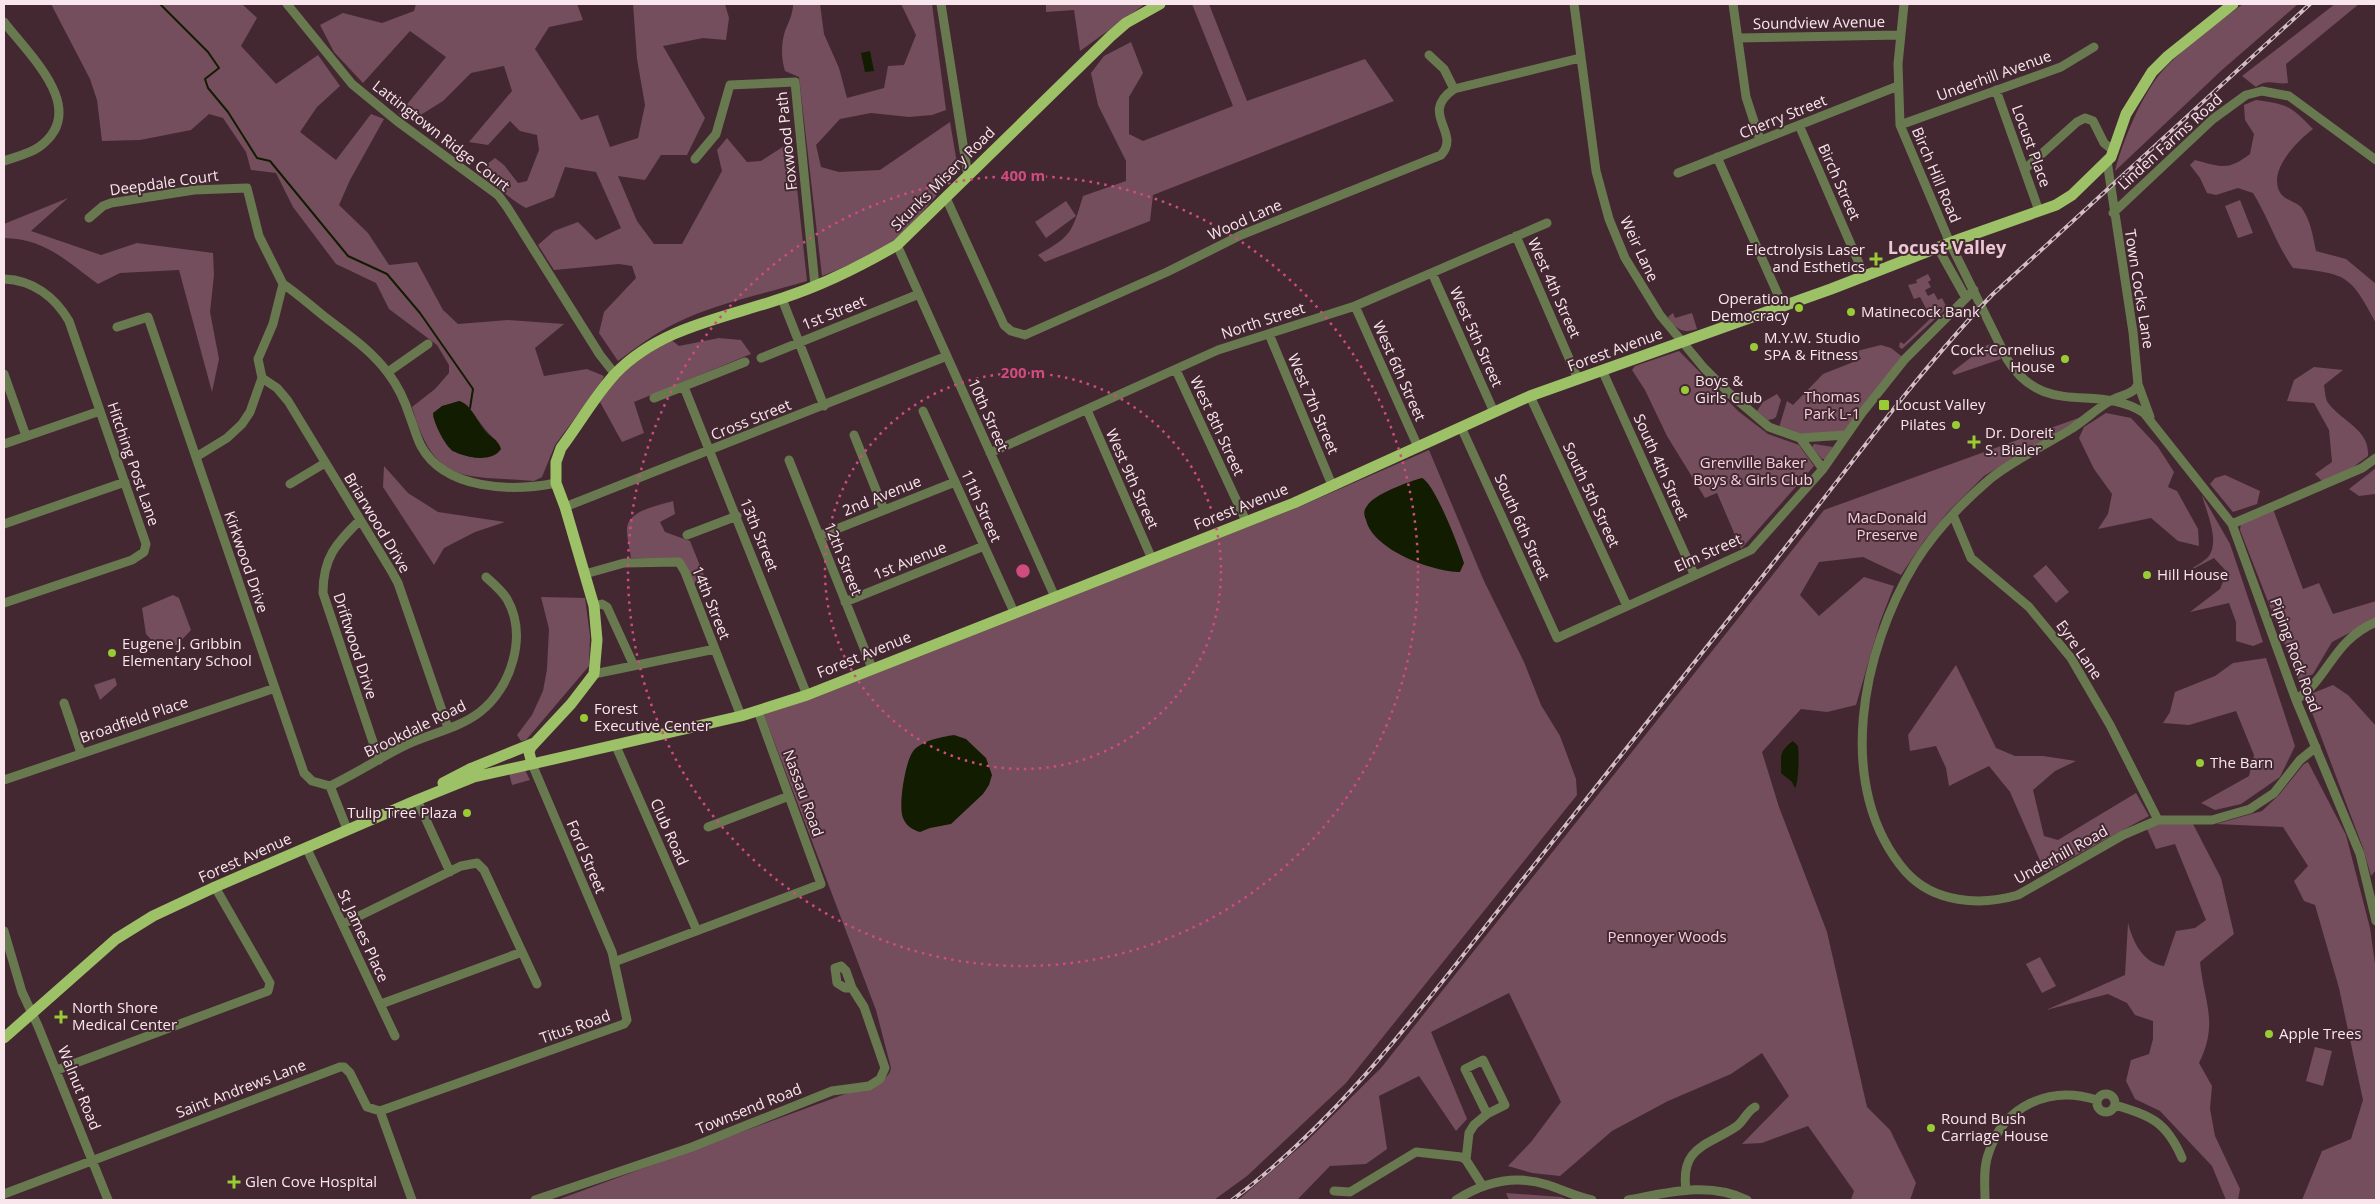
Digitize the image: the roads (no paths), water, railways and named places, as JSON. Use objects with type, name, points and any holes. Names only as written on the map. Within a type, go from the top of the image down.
[{"type":"main road","name":"Skunks Misery Road","points":[[556,483],[556,462],[561,448],[615,374],[634,358],[686,327],[782,299],[815,286],[897,245],[1111,36],[1126,23],[1160,4]]},
{"type":"main road","name":"Forest Avenue","points":[[4,1038],[116,940],[153,916],[306,847],[417,800],[474,777],[741,716],[807,694],[1246,521],[1332,485],[1530,396],[1866,277],[1950,243],[2064,201],[2107,161],[2114,151],[2126,114],[2152,72],[2168,56],[2233,4]]},
{"type":"main road","points":[[532,764],[529,752],[571,704],[594,674],[597,640],[594,606],[565,507],[556,483]]},
{"type":"main road","points":[[417,800],[472,768],[536,742]]},
{"type":"street","name":"Lattingtown Ridge Court","points":[[287,4],[352,84],[397,121],[498,195],[600,355],[615,374]]},
{"type":"street","points":[[941,4],[968,176]]},
{"type":"street","name":"Weir Lane","points":[[1574,4],[1596,171],[1612,225],[1625,258],[1645,294],[1682,342],[1728,393],[1769,427],[1800,438],[1846,435]]},
{"type":"street","points":[[1733,4],[1746,97],[1760,140]]},
{"type":"street","name":"Birch Hill Road","points":[[1904,4],[1898,86],[1900,125],[1950,243],[2007,359],[2016,373],[2029,385],[2055,396],[2111,401],[2132,406],[2151,419]]},
{"type":"street","points":[[4,22],[52,85],[59,108],[56,126],[47,140],[32,151],[4,161]]},
{"type":"street","name":"Soundview Avenue","points":[[1738,38],[1901,35]]},
{"type":"street","name":"Underhill Avenue","points":[[1900,125],[2061,67],[2094,47]]},
{"type":"street","points":[[1429,55],[1444,69],[1454,89],[1580,58]]},
{"type":"street","name":"Foxwood Path","points":[[695,159],[716,134],[730,85],[795,82],[815,286]]},
{"type":"street","name":"Cherry Street","points":[[1678,173],[1898,86]]},
{"type":"street","name":"Wood Lane","points":[[946,198],[1004,325],[1011,331],[1025,335],[1167,272],[1241,235],[1441,155],[1446,148],[1447,139],[1439,113],[1440,103],[1443,97],[1454,89]]},
{"type":"street","name":"Locust Place","points":[[1996,90],[2039,211]]},
{"type":"street","name":"Linden Farms Road","points":[[2113,213],[2213,119],[2246,95],[2262,92],[2289,96],[2376,160]]},
{"type":"street","points":[[2025,169],[2077,122],[2085,118],[2093,121],[2104,143],[2114,151]]},
{"type":"street","name":"Birch Street","points":[[1799,125],[1866,277]]},
{"type":"street","points":[[1717,158],[1783,306]]},
{"type":"street","name":"Town Cocks Lane","points":[[2107,161],[2113,213],[2133,332],[2138,384],[2142,401],[2151,419]]},
{"type":"street","name":"Deepdale Court","points":[[89,218],[111,203],[194,190],[247,188],[259,236],[283,284]]},
{"type":"street","name":"North Street","points":[[990,453],[1225,348],[1356,306],[1547,223]]},
{"type":"street","name":"West 4th Street","points":[[1516,236],[1578,379]]},
{"type":"street","name":"10th Street","points":[[897,245],[1055,596]]},
{"type":"street","points":[[1938,248],[1966,298]]},
{"type":"street","name":"West 5th Street","points":[[1432,273],[1494,412]]},
{"type":"street","name":"Hitching Post Lane","points":[[4,279],[27,283],[35,287],[52,298],[62,309],[75,336],[146,542],[144,552],[132,560],[4,603]]},
{"type":"street","points":[[196,457],[227,438],[242,424],[250,412],[262,378],[258,359],[272,324],[283,284],[366,349],[388,372],[402,396],[422,447],[435,464],[447,473],[476,484],[522,487],[556,483]]},
{"type":"street","name":"Elm Street","points":[[1557,638],[1694,574],[1751,550],[1823,469],[1846,435],[1905,359],[1974,290]]},
{"type":"street","name":"1st Street","points":[[761,358],[919,294]]},
{"type":"street","points":[[782,299],[824,406]]},
{"type":"street","name":"West 6th Street","points":[[1356,306],[1418,447]]},
{"type":"street","name":"Kirkwood Drive","points":[[118,327],[148,317],[304,773],[312,781],[330,786]]},
{"type":"street","name":"West 7th Street","points":[[1269,334],[1332,485]]},
{"type":"street","points":[[388,372],[428,344]]},
{"type":"street","name":"Cross Street","points":[[565,507],[711,451],[947,356]]},
{"type":"street","points":[[654,398],[745,362]]},
{"type":"street","name":"West 8th Street","points":[[1176,370],[1246,521]]},
{"type":"street","name":"South 4th Street","points":[[1602,370],[1694,574]]},
{"type":"street","points":[[4,374],[26,436]]},
{"type":"street","name":"Briarwood Drive","points":[[262,378],[283,393],[398,582],[448,728]]},
{"type":"street","name":"Underhill Road","points":[[2138,384],[2133,392],[2111,401],[2071,429],[2002,470],[1969,498],[1929,543],[1909,573],[1887,623],[1867,693],[1861,737],[1864,782],[1873,814],[1894,856],[1913,878],[1934,892],[1956,899],[1991,901],[2018,895],[2124,835],[2158,820],[2212,820],[2250,809],[2274,793],[2300,760],[2316,747]]},
{"type":"street","name":"13th Street","points":[[684,387],[807,694]]},
{"type":"street","name":"South 5th Street","points":[[1530,396],[1627,606]]},
{"type":"street","name":"West 9th Street","points":[[1086,410],[1152,559]]},
{"type":"street","points":[[4,444],[100,411]]},
{"type":"street","name":"11th Street","points":[[923,411],[1014,612]]},
{"type":"street","name":"Piping Rock Road","points":[[2151,419],[2232,524],[2296,700],[2362,861],[2376,921]]},
{"type":"street","name":"South 6th Street","points":[[1461,427],[1557,638]]},
{"type":"street","points":[[854,435],[884,510]]},
{"type":"street","points":[[1800,438],[1823,469]]},
{"type":"street","points":[[2232,524],[2362,468],[2376,458]]},
{"type":"street","name":"12th Street","points":[[789,460],[872,668]]},
{"type":"street","points":[[290,484],[325,463]]},
{"type":"street","points":[[4,524],[125,482]]},
{"type":"street","name":"2nd Avenue","points":[[819,536],[955,482]]},
{"type":"street","points":[[687,535],[736,516]]},
{"type":"street","name":"Eyre Lane","points":[[1953,516],[1972,558],[2029,607],[2071,658],[2110,725],[2158,820]]},
{"type":"street","name":"Driftwood Drive","points":[[360,520],[336,543],[329,555],[323,577],[323,593],[379,760]]},
{"type":"street","name":"1st Avenue","points":[[845,602],[984,546]]},
{"type":"street","name":"14th Street","points":[[585,574],[624,563],[679,562],[685,572],[741,716]]},
{"type":"street","name":"Brookdale Road","points":[[330,786],[405,746],[467,721],[489,704],[501,689],[513,661],[516,635],[513,614],[507,600],[486,577]]},
{"type":"street","points":[[594,606],[602,604],[607,607],[634,666]]},
{"type":"street","points":[[2296,700],[2305,693],[2345,642],[2376,622]]},
{"type":"street","points":[[594,674],[714,648]]},
{"type":"street","name":"Broadfield Place","points":[[4,780],[275,688]]},
{"type":"street","points":[[64,703],[81,753]]},
{"type":"street","name":"Nassau Road","points":[[697,931],[821,884],[758,711]]},
{"type":"street","name":"Club Road","points":[[615,744],[697,931]]},
{"type":"street","name":"Ford Street","points":[[532,764],[614,962]]},
{"type":"street","points":[[330,786],[347,829]]},
{"type":"street","points":[[708,827],[789,796]]},
{"type":"street","points":[[417,800],[450,872]]},
{"type":"street","name":"St James Place","points":[[306,847],[395,1036]]},
{"type":"street","points":[[343,924],[474,862],[479,864],[538,984]]},
{"type":"street","points":[[56,1070],[268,991],[270,983],[215,887]]},
{"type":"street","name":"Walnut Road","points":[[4,931],[22,992],[93,1159],[108,1200]]},
{"type":"street","points":[[614,962],[697,931]]},
{"type":"street","points":[[380,1004],[522,952]]},
{"type":"street","points":[[4,956],[14,966]]},
{"type":"street","name":"Titus Road","points":[[380,1111],[624,1024],[626,1011],[614,962]]},
{"type":"street","name":"Townsend Road","points":[[535,1200],[692,1147],[832,1091],[869,1086],[880,1079],[885,1068],[883,1058],[864,1007],[852,988]]},
{"type":"street","points":[[1466,1160],[1469,1133],[1474,1125],[1487,1114],[1505,1105],[1483,1060],[1465,1069],[1487,1114]]},
{"type":"street","name":"Saint Andrews Lane","points":[[4,1194],[340,1067],[350,1073],[367,1107],[380,1111]]},
{"type":"street","points":[[1985,1200],[1987,1156],[2000,1129],[2009,1118],[2028,1104],[2056,1094],[2083,1095],[2097,1100],[2101,1095],[2107,1094],[2114,1099],[2114,1105],[2146,1115],[2155,1120],[2170,1134],[2182,1158]]},
{"type":"street","points":[[1686,1190],[1685,1170],[1692,1154],[1708,1142],[1740,1124],[1755,1107]]},
{"type":"street","points":[[380,1111],[412,1200]]},
{"type":"street","points":[[1334,1190],[1350,1192],[1416,1152],[1461,1157],[1466,1160],[1482,1185]]},
{"type":"street","points":[[1456,1200],[1482,1185],[1501,1181],[1531,1182],[1592,1200]]},
{"type":"street","points":[[1628,1200],[1686,1190],[1707,1190],[1732,1194],[1747,1200]]},
{"type":"waterway","points":[[160,4],[208,52],[219,68],[205,79],[208,88],[228,112],[257,158],[270,161],[348,256],[387,274],[420,313],[473,389],[470,408]]},
{"type":"railway","points":[[1232,1200],[1307,1136],[1406,1028],[1891,412],[1966,323],[1992,295],[2310,4]]},
{"type":"place","name":"Electrolysis Laser and Esthetics","points":[[1876,259]]},
{"type":"place","name":"Operation Democracy","points":[[1799,308]]},
{"type":"place","name":"Matinecock Bank","points":[[1851,312]]},
{"type":"place","name":"M.Y.W. Studio SPA & Fitness","points":[[1754,347]]},
{"type":"place","name":"Cock-Cornelius House","points":[[2065,359]]},
{"type":"place","name":"Boys & Girls Club","points":[[1685,390]]},
{"type":"place","name":"Locust Valley","points":[[1884,405]]},
{"type":"place","name":"Pilates","points":[[1956,425]]},
{"type":"place","name":"Dr. Doreit S. Bialer","points":[[1974,442]]},
{"type":"place","name":"Hill House","points":[[2147,575]]},
{"type":"place","name":"Eugene J. Gribbin Elementary School","points":[[112,653]]},
{"type":"place","name":"Forest Executive Center","points":[[584,718]]},
{"type":"place","name":"The Barn","points":[[2200,763]]},
{"type":"place","name":"Tulip Tree Plaza","points":[[467,813]]},
{"type":"place","name":"North Shore Medical Center","points":[[61,1017]]},
{"type":"place","name":"Apple Trees","points":[[2269,1034]]},
{"type":"place","name":"Round Bush Carriage House","points":[[1931,1128]]},
{"type":"place","name":"Glen Cove Hospital","points":[[234,1182]]},
{"type":"district","name":"Locust Valley","points":[[1947,248]]},
{"type":"park label","name":"Thomas Park L-1","points":[[1832,406]]},
{"type":"park label","name":"Grenville Baker Boys & Girls Club","points":[[1753,472]]},
{"type":"park label","name":"MacDonald Preserve","points":[[1887,526]]},
{"type":"park label","name":"Pennoyer Woods","points":[[1667,937]]}]
